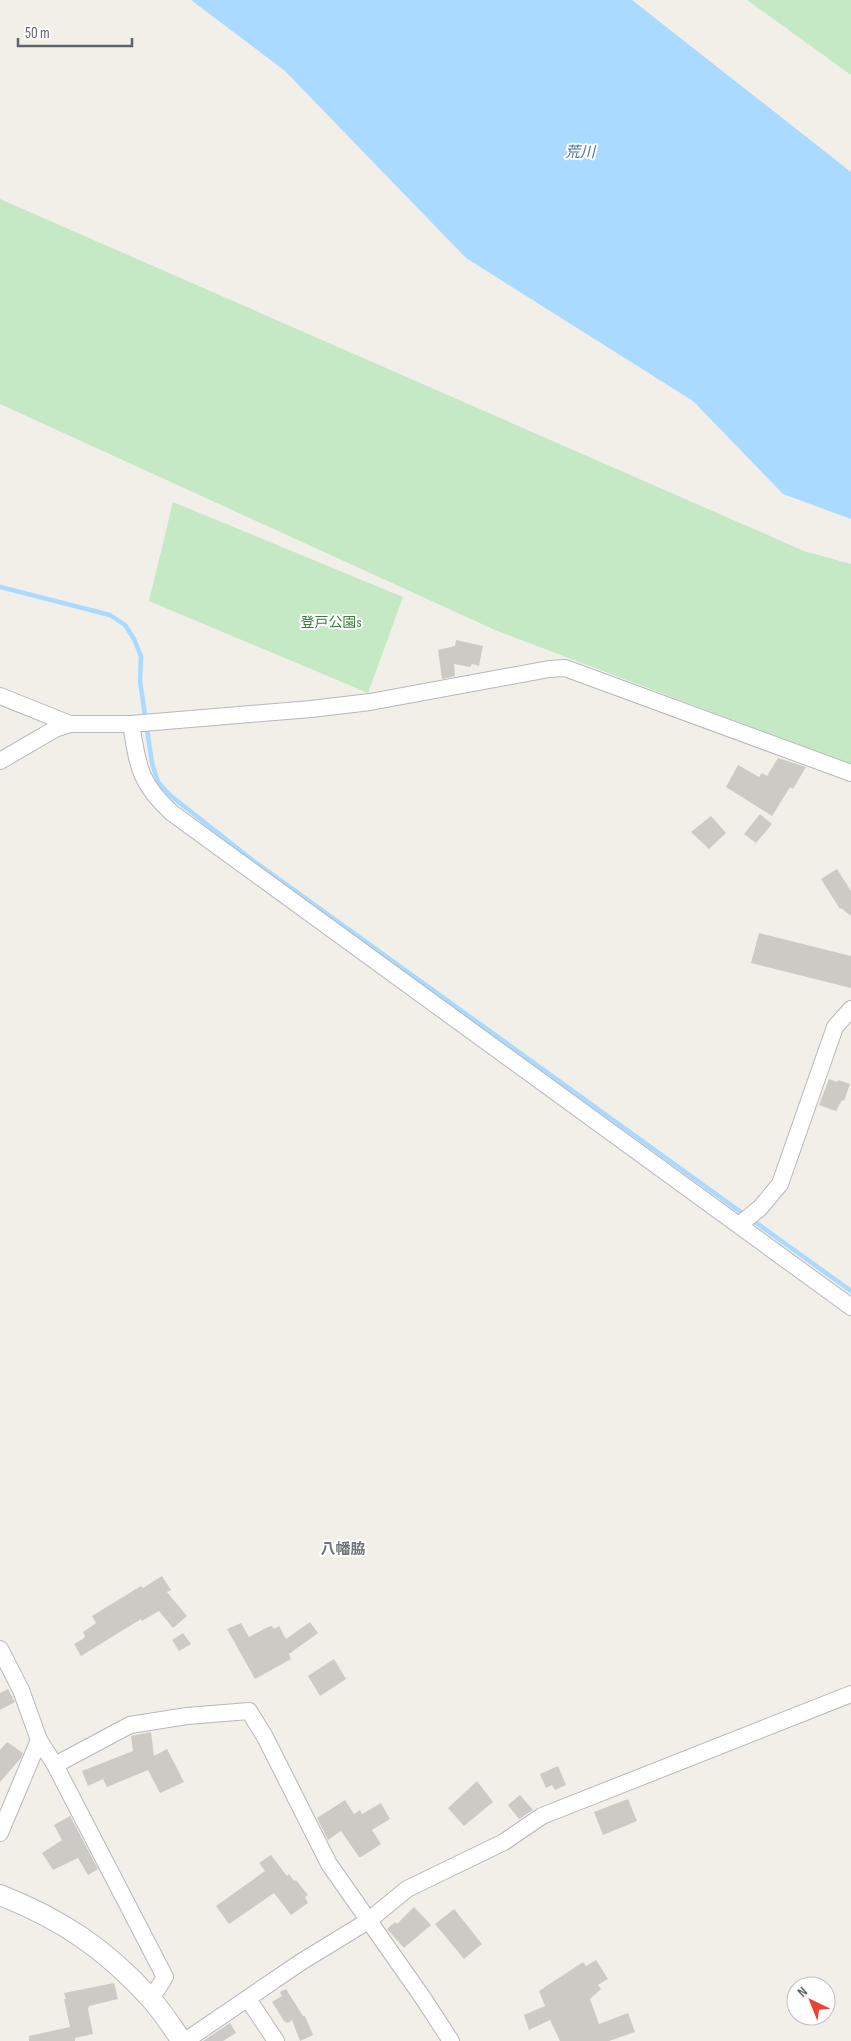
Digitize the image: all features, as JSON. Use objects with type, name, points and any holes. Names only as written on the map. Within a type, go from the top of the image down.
[{"type":"street","points":[[0,696],[70,724],[131,724],[362,703],[549,669],[565,668],[851,773]]},
{"type":"street","points":[[0,761],[55,730],[70,724]]},
{"type":"street","points":[[131,724],[138,766],[146,785],[156,799],[172,813],[743,1223],[851,1307]]},
{"type":"street","points":[[743,1223],[760,1208],[780,1184],[836,1027],[851,1008]]},
{"type":"street","points":[[0,1649],[21,1690],[40,1740],[55,1765],[165,1977],[150,1999]]},
{"type":"street","points":[[0,1895],[71,1929],[96,1948],[150,1999],[183,2041],[301,1962],[368,1921],[406,1889],[504,1842],[542,1816],[851,1694]]},
{"type":"street","points":[[55,1765],[130,1725],[186,1716],[249,1711],[265,1738],[328,1864],[423,1998],[451,2041]]},
{"type":"street","points":[[0,1833],[40,1740]]},
{"type":"street","points":[[248,1999],[276,2041]]},
{"type":"green space","points":[[747,0],[851,0],[851,75]]},
{"type":"green space","points":[[0,199],[804,551],[851,564],[851,765],[495,630],[0,404]]},
{"type":"green space","name":"登戸公園s","points":[[173,502],[403,597],[368,693],[149,601]]},
{"type":"water","name":"荒川","points":[[191,0],[632,0],[851,172],[851,519],[783,494],[693,401],[466,258],[285,71]]},
{"type":"building","points":[[456,640],[483,646],[479,666],[472,664],[470,667],[454,664],[455,676],[442,679],[438,650],[455,646]]},
{"type":"building","points":[[778,758],[806,767],[793,789],[790,787],[772,816],[726,787],[738,765],[759,777],[762,773],[767,776]]},
{"type":"building","points":[[760,814],[772,824],[756,843],[744,834]]},
{"type":"building","points":[[711,816],[726,833],[709,849],[691,832]]},
{"type":"building","points":[[837,869],[851,891],[851,916],[840,909],[821,879]]},
{"type":"building","points":[[759,933],[851,956],[851,988],[751,963]]},
{"type":"building","points":[[829,1079],[850,1084],[844,1101],[842,1100],[836,1111],[819,1105]]},
{"type":"building","points":[[162,1576],[171,1590],[167,1592],[187,1616],[173,1628],[159,1611],[142,1621],[141,1619],[81,1656],[74,1644],[83,1639],[85,1636],[83,1632],[96,1623],[92,1616],[141,1586],[143,1588]]},
{"type":"building","points":[[310,1622],[318,1633],[289,1654],[291,1659],[255,1679],[227,1629],[241,1623],[249,1637],[268,1627],[272,1626],[274,1629],[279,1626],[286,1639]]},
{"type":"building","points":[[183,1633],[191,1644],[179,1651],[172,1640]]},
{"type":"building","points":[[334,1659],[346,1679],[320,1696],[308,1676]]},
{"type":"building","points":[[8,1689],[15,1702],[0,1710],[0,1693]]},
{"type":"building","points":[[151,1732],[154,1756],[167,1749],[184,1782],[160,1793],[148,1770],[107,1787],[103,1779],[88,1786],[82,1771],[133,1751],[131,1736]]},
{"type":"building","points":[[7,1742],[23,1753],[21,1758],[0,1782],[0,1750]]},
{"type":"building","points":[[558,1766],[566,1785],[555,1790],[552,1785],[546,1788],[540,1774]]},
{"type":"building","points":[[477,1781],[493,1802],[464,1826],[448,1808]]},
{"type":"building","points":[[520,1795],[533,1810],[519,1819],[508,1805]]},
{"type":"building","points":[[628,1799],[637,1821],[603,1835],[594,1812]]},
{"type":"building","points":[[345,1800],[354,1814],[360,1810],[362,1814],[381,1803],[390,1819],[372,1830],[381,1844],[361,1857],[359,1857],[341,1831],[328,1840],[317,1818]]},
{"type":"building","points":[[70,1816],[98,1869],[88,1875],[78,1858],[53,1870],[42,1853],[62,1840],[54,1825]]},
{"type":"building","points":[[271,1855],[287,1876],[289,1874],[294,1881],[296,1880],[308,1895],[305,1897],[308,1903],[291,1915],[274,1893],[229,1924],[216,1906],[265,1871],[259,1863]]},
{"type":"building","points":[[414,1907],[431,1925],[404,1948],[387,1929],[395,1922],[397,1924]]},
{"type":"building","points":[[454,1909],[482,1944],[464,1959],[435,1924]]},
{"type":"building","points":[[596,1960],[608,1979],[598,1985],[601,1989],[590,1999],[599,2024],[628,2013],[635,2032],[609,2041],[560,2041],[550,2020],[529,2030],[524,2015],[545,2006],[539,1991],[583,1962],[586,1966]]},
{"type":"building","points":[[114,1983],[118,1999],[89,2006],[93,2034],[75,2038],[75,2041],[29,2041],[29,2036],[70,2027],[64,1993]]},
{"type":"building","points":[[286,1989],[303,2016],[305,2016],[313,2035],[300,2041],[292,2020],[288,2023],[284,2021],[272,2002],[282,1996],[280,1992]]},
{"type":"building","points":[[230,2023],[236,2033],[223,2041],[203,2041]]},
{"type":"waterway","points":[[0,587],[110,615],[125,625],[134,639],[141,656],[140,681],[152,763],[158,782],[171,796],[251,859],[745,1215]]},
{"type":"waterway","points":[[751,1219],[851,1291]]},
{"type":"district","name":"八幡脇","points":[[343,1549]]}]
